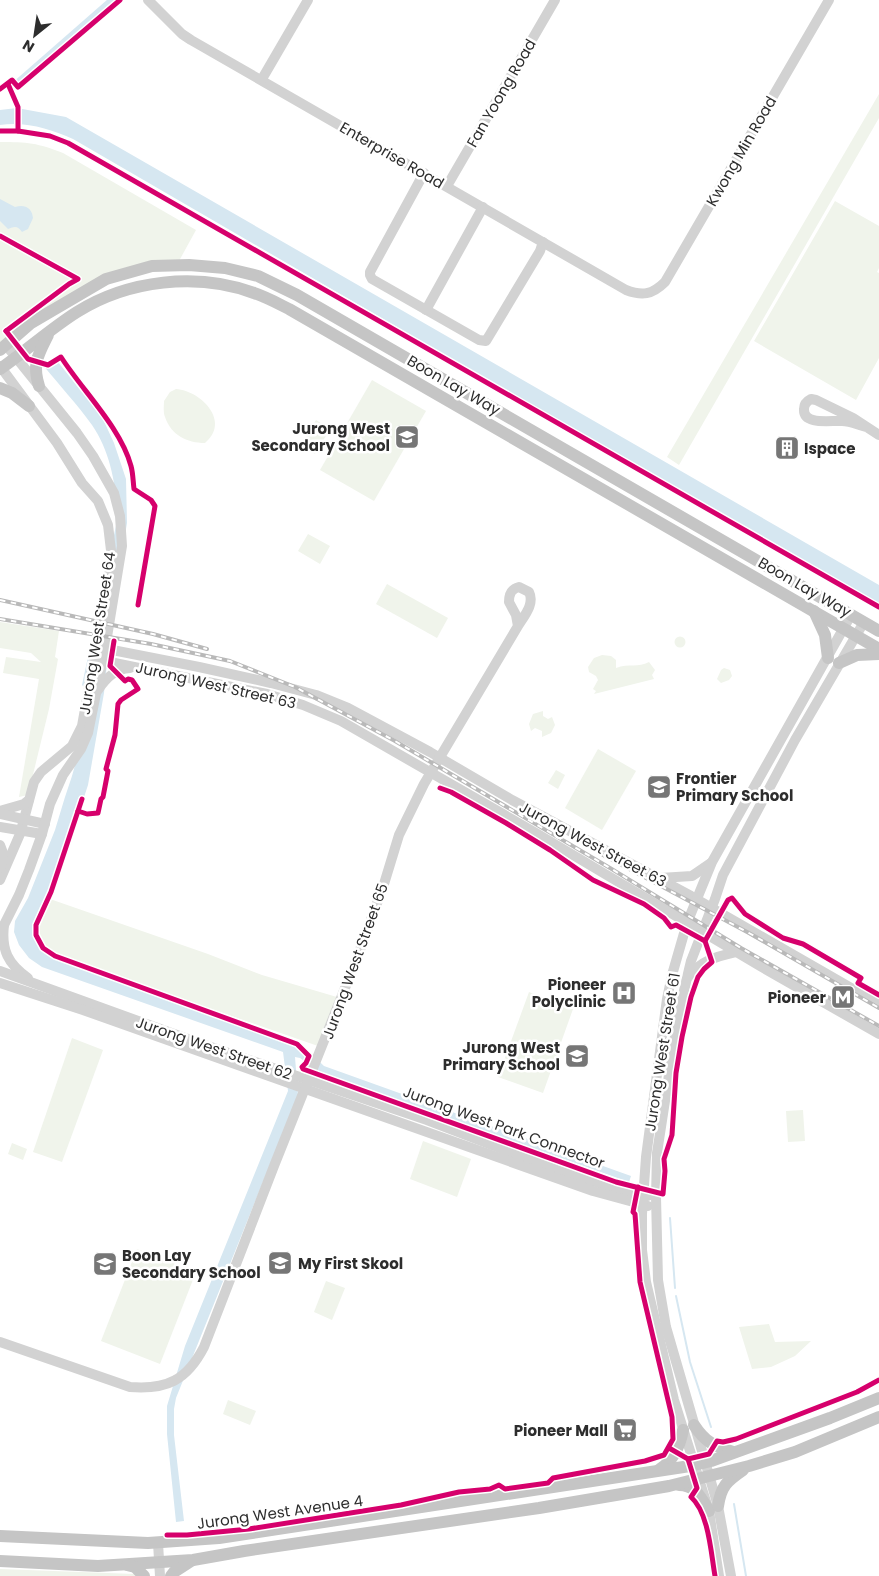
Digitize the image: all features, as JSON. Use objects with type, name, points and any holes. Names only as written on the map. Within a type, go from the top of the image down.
[{"type":"main road","name":"Boon Lay Way","points":[[3,348],[31,323],[106,279],[152,266],[190,265],[225,268],[258,276],[297,294],[879,631]]},
{"type":"main road","name":"Boon Lay Way","points":[[0,368],[78,312],[118,292],[156,283],[191,282],[226,285],[254,293],[289,309],[879,649]]},
{"type":"main road","points":[[39,386],[35,372],[36,362],[49,333]]},
{"type":"main road","points":[[0,388],[12,393],[29,406]]},
{"type":"main road","points":[[814,611],[825,635],[833,661],[857,655],[879,654]]},
{"type":"main road","name":"Jurong West Avenue 4","points":[[0,1536],[155,1543],[228,1537],[528,1492],[700,1464],[822,1421],[879,1398]]},
{"type":"main road","points":[[127,1566],[194,1560],[254,1549],[539,1508],[669,1486],[749,1466],[795,1452],[879,1417]]},
{"type":"main road","points":[[658,1471],[672,1460],[689,1428],[714,1446],[733,1452]]},
{"type":"main road","points":[[669,1486],[685,1485],[693,1489],[713,1508],[722,1488],[728,1480],[749,1466]]},
{"type":"main road","points":[[0,1560],[24,1563],[127,1566],[135,1567],[144,1576]]},
{"type":"main road","points":[[171,1576],[174,1572],[194,1560]]},
{"type":"street","name":"Enterprise Road","points":[[148,0],[182,34],[626,290],[646,295]]},
{"type":"street","points":[[262,80],[308,0]]},
{"type":"street","name":"Fan Yoong Road","points":[[447,186],[555,0]]},
{"type":"street","name":"Kwong Min Road","points":[[646,295],[657,290],[665,282],[829,0]]},
{"type":"street","points":[[424,173],[370,272],[372,279],[479,340],[486,341],[540,251],[543,242]]},
{"type":"street","points":[[426,310],[483,207]]},
{"type":"street","name":"Jurong West Street 64","points":[[0,879],[21,831],[34,782],[41,772],[72,746],[82,726],[101,648],[122,546],[120,516],[114,494],[93,456],[17,357],[3,348]]},
{"type":"street","name":"Jurong West Street 64","points":[[0,368],[57,442],[82,483],[98,501],[108,525],[112,559],[101,648]]},
{"type":"street","points":[[866,427],[842,421],[815,421],[806,415],[805,405],[811,399],[816,400],[853,418],[879,435]]},
{"type":"street","name":"Jurong West Street 61","points":[[713,1508],[689,1428],[660,1294],[656,1202],[658,1153],[674,1036],[686,979],[723,875],[833,661],[844,628],[851,615]]},
{"type":"street","name":"Jurong West Street 61","points":[[689,1428],[674,1400],[646,1282],[641,1228],[646,1157],[667,999],[672,975],[687,923],[712,862],[833,661],[856,636],[864,622]]},
{"type":"street","name":"Jurong West Street 65","points":[[0,1342],[130,1387],[146,1388],[177,1380],[197,1361],[357,958],[384,884],[399,834],[431,772],[518,626]]},
{"type":"street","name":"Jurong West Street 63","points":[[101,648],[199,667],[316,695],[370,719],[440,757],[512,800],[711,908],[879,1004]]},
{"type":"street","name":"Jurong West Street 64","points":[[2,928],[19,895],[42,834],[50,804],[63,775],[81,749],[88,733],[97,691],[98,660]]},
{"type":"street","name":"Jurong West Street 63","points":[[98,660],[267,694],[303,705],[341,721],[879,1034]]},
{"type":"street","points":[[97,691],[104,681],[116,672],[122,669],[141,668]]},
{"type":"street","points":[[0,813],[24,804],[29,800]]},
{"type":"street","points":[[0,813],[45,824]]},
{"type":"street","points":[[0,827],[42,834]]},
{"type":"street","points":[[0,845],[3,853],[0,879]]},
{"type":"street","points":[[656,878],[692,876],[705,869],[712,862]]},
{"type":"street","points":[[2,928],[2,943],[6,956],[22,974],[35,983]]},
{"type":"street","points":[[686,979],[695,968],[710,958],[736,952]]},
{"type":"street","name":"Jurong West Street 62","points":[[0,971],[307,1085]]},
{"type":"street","name":"Jurong West Street 62","points":[[3,984],[307,1085],[427,1120],[643,1201],[656,1202]]},
{"type":"street","points":[[713,1508],[719,1576]]},
{"type":"street","points":[[713,1508],[730,1576]]},
{"type":"street","points":[[155,1543],[156,1562],[160,1576]]},
{"type":"street","points":[[153,1576],[156,1562]]},
{"type":"shaded area","points":[[879,94],[879,118],[679,465],[667,457]]},
{"type":"shaded area","points":[[17,108],[66,117],[879,585],[879,604],[795,558],[73,139],[56,132],[28,125],[0,125],[0,110]]},
{"type":"shaded area","points":[[0,142],[32,144],[63,153],[196,230],[179,261],[150,262],[0,343]]},
{"type":"shaded area","points":[[0,199],[15,207],[22,206],[30,209],[33,218],[28,229],[22,232],[16,227],[8,229],[0,221]]},
{"type":"shaded area","points":[[835,201],[879,226],[879,268],[877,272],[879,273],[879,358],[856,400],[754,341]]},
{"type":"shaded area","points":[[54,357],[102,417],[114,443],[126,479],[127,523],[112,614],[104,693],[88,785],[64,858],[37,917],[35,930],[41,946],[49,955],[55,958],[299,1042],[324,1066],[631,1176],[629,1182],[323,1074],[300,1058],[295,1057],[298,1095],[176,1398],[174,1435],[184,1521],[176,1522],[167,1434],[167,1406],[185,1346],[288,1091],[283,1052],[42,967],[29,958],[19,945],[14,932],[15,921],[28,898],[55,830],[77,758],[87,690],[82,685],[117,521],[112,471],[104,447],[92,425],[43,365]]},
{"type":"shaded area","points":[[372,380],[426,411],[374,501],[320,470]]},
{"type":"shaded area","points":[[176,389],[195,395],[210,409],[214,417],[215,426],[212,435],[205,443],[186,440],[171,429],[164,413],[164,401],[170,392]]},
{"type":"shaded area","points":[[316,420],[330,429],[315,454],[301,445]]},
{"type":"shaded area","points":[[308,534],[330,546],[320,564],[298,551]]},
{"type":"shaded area","points":[[387,584],[448,618],[437,638],[376,604]]},
{"type":"shaded area","points":[[0,622],[59,631],[55,657],[58,659],[49,709],[28,795],[19,797],[39,679],[3,673],[6,657],[41,662],[31,653],[0,648]]},
{"type":"shaded area","points":[[680,636],[686,642],[680,648],[674,642]]},
{"type":"shaded area","points":[[602,655],[611,656],[616,660],[616,668],[641,665],[649,662],[655,670],[652,675],[654,679],[594,694],[596,691],[593,689],[598,680],[596,676],[589,672],[588,667],[594,658]]},
{"type":"shaded area","points":[[724,668],[730,670],[732,676],[729,680],[721,683],[717,679]]},
{"type":"shaded area","points":[[543,711],[543,716],[548,719],[552,717],[555,725],[551,733],[542,737],[542,731],[535,728],[531,731],[529,724],[533,714]]},
{"type":"shaded area","points":[[598,749],[636,771],[602,830],[565,808]]},
{"type":"shaded area","points":[[556,770],[565,775],[558,789],[548,783]]},
{"type":"shaded area","points":[[50,899],[208,954],[262,975],[337,997],[318,1046],[50,953],[44,948],[37,934],[43,912]]},
{"type":"shaded area","points":[[529,992],[573,1009],[543,1093],[498,1077]]},
{"type":"shaded area","points":[[72,1038],[103,1050],[62,1162],[33,1152]]},
{"type":"shaded area","points":[[803,1110],[805,1141],[788,1142],[786,1111]]},
{"type":"shaded area","points":[[423,1141],[471,1159],[457,1197],[410,1179]]},
{"type":"shaded area","points":[[12,1143],[27,1149],[23,1160],[8,1154]]},
{"type":"shaded area","points":[[137,1249],[196,1272],[160,1364],[101,1341]]},
{"type":"shaded area","points":[[326,1281],[345,1288],[332,1320],[314,1312]]},
{"type":"shaded area","points":[[769,1324],[775,1342],[811,1341],[795,1356],[771,1367],[752,1369],[739,1327]]},
{"type":"shaded area","points":[[228,1400],[256,1411],[250,1425],[223,1414]]},
{"type":"shaded area","points":[[0,1569],[135,1574],[136,1576],[0,1576]]},
{"type":"waterway","points":[[17,84],[113,0]]},
{"type":"waterway","points":[[670,1218],[675,1288]]},
{"type":"waterway","points":[[676,1296],[690,1362],[711,1427]]},
{"type":"waterway","points":[[734,1504],[746,1576]]},
{"type":"railway","points":[[0,600],[153,634],[207,649]]},
{"type":"railway","points":[[0,619],[151,644],[230,661],[295,687],[395,741],[741,948],[879,1026]]},
{"type":"railway","points":[[603,855],[749,933],[879,1008]]},
{"type":"cycle path","points":[[0,89],[12,80],[18,87],[120,0]]},
{"type":"cycle path","points":[[0,131],[18,131],[18,107],[8,84]]},
{"type":"cycle path","points":[[18,131],[50,136],[68,143],[879,607]]},
{"type":"cycle path","points":[[0,236],[78,279],[6,331]]},
{"type":"cycle path","points":[[6,331],[28,359],[48,365],[61,357],[119,438],[131,466],[134,489],[151,500],[155,506],[138,605]]},
{"type":"cycle path","points":[[78,811],[87,814],[98,813],[108,771],[106,769],[115,735],[118,704],[138,689],[132,680],[128,679],[125,681],[110,666],[114,641]]},
{"type":"cycle path","points":[[440,788],[451,792],[506,823],[550,850],[593,880],[644,904],[664,918],[671,927],[676,925],[705,941]]},
{"type":"cycle path","name":"Jurong West Park Connector","points":[[82,799],[51,892],[36,925],[36,935],[43,948],[55,956],[297,1044],[309,1056],[302,1067],[303,1069],[616,1182],[663,1194],[664,1159],[672,1135],[676,1073],[682,1037],[691,997],[698,977],[712,962],[705,941],[728,900],[732,898],[745,914],[783,938],[803,944],[861,978],[858,983],[879,995]]},
{"type":"cycle path","points":[[167,1535],[249,1529],[401,1505],[459,1492],[490,1489],[499,1485],[505,1489],[548,1483],[553,1478],[645,1461],[664,1455],[673,1439],[672,1417],[640,1282],[635,1214],[633,1212],[638,1187]]},
{"type":"cycle path","points":[[688,1459],[709,1454],[717,1441],[723,1442],[736,1439],[857,1392],[879,1380]]},
{"type":"cycle path","points":[[669,1448],[688,1459],[697,1488],[691,1497],[702,1513],[715,1576]]},
{"type":"place","name":"Jurong West Secondary School","points":[[407,437]]},
{"type":"place","name":"Ispace","points":[[787,448]]},
{"type":"place","name":"Frontier Primary School","points":[[659,787]]},
{"type":"place","name":"Pioneer Polyclinic","points":[[624,993]]},
{"type":"place","name":"Pioneer","points":[[843,997]]},
{"type":"place","name":"Jurong West Primary School","points":[[577,1056]]},
{"type":"place","name":"My First Skool","points":[[280,1263]]},
{"type":"place","name":"Boon Lay Secondary School","points":[[105,1264]]},
{"type":"place","name":"Pioneer Mall","points":[[625,1430]]}]
